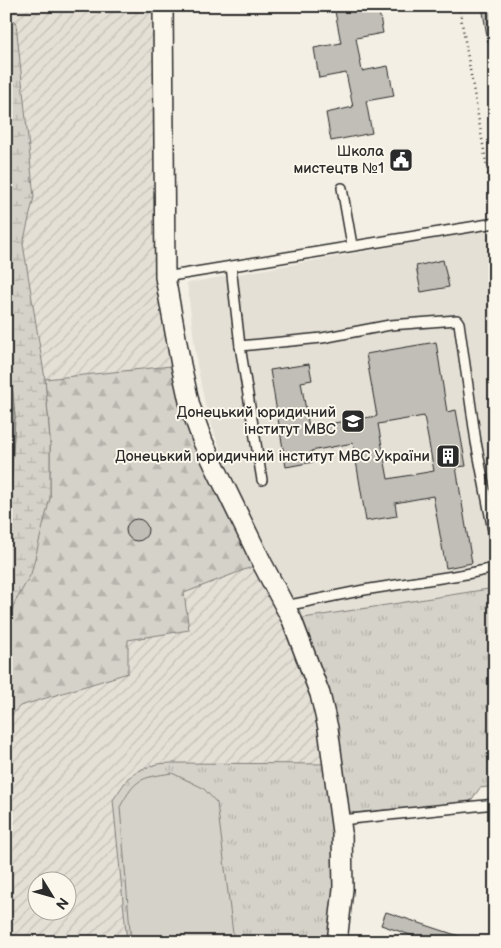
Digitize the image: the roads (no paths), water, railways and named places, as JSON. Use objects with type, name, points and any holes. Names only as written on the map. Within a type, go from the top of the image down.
[{"type":"street","points":[[163,6],[165,277],[188,398],[199,433],[285,606],[309,661],[320,694],[328,728],[341,820],[343,889],[337,942]]},
{"type":"lane","points":[[342,188],[352,245]]},
{"type":"lane","points":[[165,277],[352,245],[494,218]]},
{"type":"lane","points":[[232,266],[240,346],[262,480]]},
{"type":"lane","points":[[240,346],[322,338],[390,325],[457,320],[459,323],[476,442],[495,542]]},
{"type":"lane","points":[[285,606],[364,590],[495,568]]},
{"type":"lane","points":[[341,820],[495,804]]},
{"type":"water","points":[[6,320],[15,417],[8,538],[6,541]]},
{"type":"place","name":"Школа мистецтв №1","points":[[401,160]]},
{"type":"place","name":"Донецький юридичний інститут МВС","points":[[353,421]]},
{"type":"place","name":"Донецький юридичний інститут МВС України","points":[[448,456]]}]
